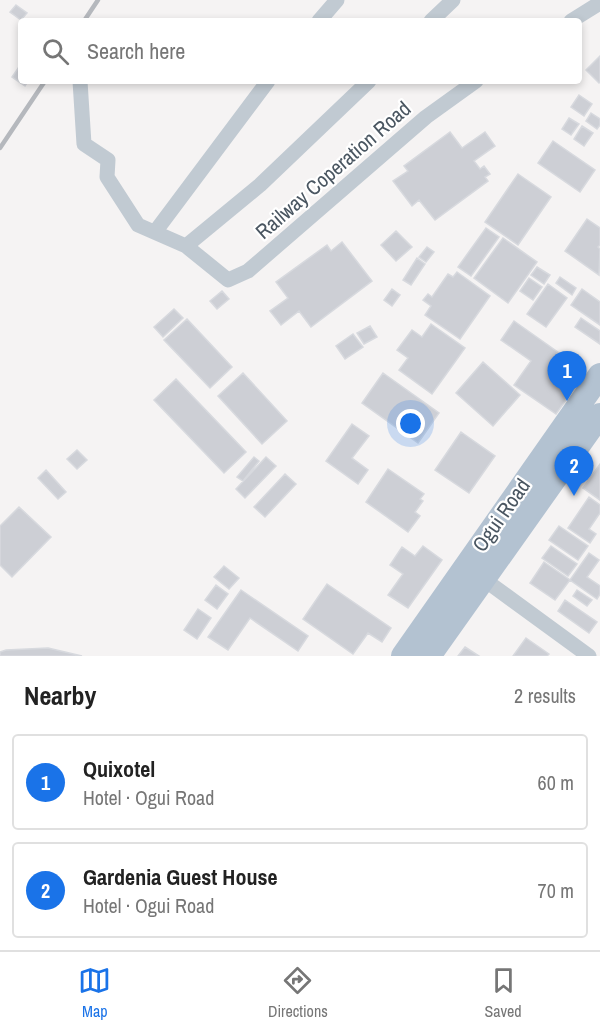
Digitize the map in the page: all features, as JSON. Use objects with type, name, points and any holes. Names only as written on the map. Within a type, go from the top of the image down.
[{"type":"main road","name":"Ogui Road","points":[[429,656],[474,573],[600,375]]},
{"type":"main road","name":"Ogui Road","points":[[403,656],[474,573],[600,415]]},
{"type":"street","points":[[322,18],[337,0]]},
{"type":"street","points":[[434,18],[453,0]]},
{"type":"street","points":[[576,18],[600,3]]},
{"type":"street","points":[[80,84],[84,144],[108,160],[107,177],[138,225],[186,246],[260,185],[366,84]]},
{"type":"street","points":[[155,232],[266,84]]},
{"type":"street","name":"Railway Coperation Road","points":[[186,246],[228,280],[248,271],[426,117],[473,84]]},
{"type":"street","points":[[474,573],[590,656]]},
{"type":"building","points":[[16,5],[27,13],[23,18],[18,18],[10,12]]},
{"type":"building","points":[[600,56],[600,82],[599,83],[586,70]]},
{"type":"building","points":[[18,68],[18,81],[12,77]]},
{"type":"building","points":[[579,95],[592,104],[584,116],[571,107]]},
{"type":"building","points":[[591,113],[600,119],[597,129],[586,121]]},
{"type":"building","points":[[569,118],[579,124],[571,135],[562,129]]},
{"type":"building","points":[[582,126],[593,133],[584,146],[574,139]]},
{"type":"building","points":[[450,132],[462,148],[485,132],[495,146],[474,161],[480,169],[484,166],[490,174],[485,177],[488,181],[435,220],[419,200],[412,206],[393,181],[408,171],[404,166]]},
{"type":"building","points":[[553,141],[595,170],[580,192],[538,163]]},
{"type":"building","points":[[518,174],[551,197],[518,245],[485,222]]},
{"type":"building","points":[[587,219],[600,228],[599,275],[565,251]]},
{"type":"building","points":[[486,228],[499,237],[471,276],[458,267]]},
{"type":"building","points":[[396,231],[412,247],[396,261],[381,245]]},
{"type":"building","points":[[503,238],[537,262],[508,303],[474,278]]},
{"type":"building","points":[[342,242],[372,281],[311,327],[299,311],[281,325],[270,311],[288,298],[276,282],[327,245],[331,251]]},
{"type":"building","points":[[427,247],[434,252],[426,262],[419,257]]},
{"type":"building","points":[[417,258],[425,264],[411,285],[403,280]]},
{"type":"building","points":[[537,267],[550,275],[544,284],[531,275]]},
{"type":"building","points":[[457,272],[490,296],[460,339],[425,315],[431,306],[423,300],[428,294],[432,297],[448,274],[453,277]]},
{"type":"building","points":[[560,277],[576,288],[572,295],[556,283]]},
{"type":"building","points":[[529,278],[542,287],[533,300],[520,291]]},
{"type":"building","points":[[548,284],[567,298],[546,327],[527,314]]},
{"type":"building","points":[[392,289],[400,295],[392,306],[384,300]]},
{"type":"building","points":[[582,289],[600,302],[600,325],[571,305]]},
{"type":"building","points":[[222,291],[229,299],[217,309],[210,301]]},
{"type":"building","points":[[174,309],[183,318],[163,337],[154,327]]},
{"type":"building","points":[[581,318],[600,331],[600,344],[575,327]]},
{"type":"building","points":[[187,319],[232,367],[210,388],[164,340]]},
{"type":"building","points":[[514,321],[586,372],[556,414],[514,385],[531,361],[501,340]]},
{"type":"building","points":[[431,324],[465,348],[432,394],[399,370],[408,358],[397,350],[412,330],[422,337]]},
{"type":"building","points":[[370,326],[377,337],[364,344],[357,333]]},
{"type":"building","points":[[353,334],[363,347],[345,359],[336,346]]},
{"type":"building","points":[[483,362],[520,395],[493,426],[456,393]]},
{"type":"building","points":[[243,373],[287,421],[262,444],[218,396]]},
{"type":"building","points":[[383,373],[439,413],[418,443],[362,403]]},
{"type":"building","points":[[176,379],[246,452],[224,473],[154,400]]},
{"type":"building","points":[[352,424],[369,436],[352,458],[368,470],[358,484],[326,461]]},
{"type":"building","points":[[461,432],[495,456],[469,493],[435,470]]},
{"type":"building","points":[[77,450],[87,460],[77,469],[67,459]]},
{"type":"building","points":[[254,457],[259,461],[243,481],[237,477]]},
{"type":"building","points":[[266,457],[276,466],[245,498],[236,489]]},
{"type":"building","points":[[600,464],[600,500],[583,488]]},
{"type":"building","points":[[388,469],[424,494],[420,499],[423,501],[415,512],[420,516],[408,532],[366,502]]},
{"type":"building","points":[[46,470],[66,492],[58,499],[38,478]]},
{"type":"building","points":[[285,474],[296,484],[265,517],[254,507]]},
{"type":"building","points":[[589,497],[600,505],[600,513],[589,529],[596,534],[590,543],[568,528]]},
{"type":"building","points":[[19,507],[51,537],[12,577],[0,565],[0,526]]},
{"type":"building","points":[[559,526],[588,546],[578,560],[549,540]]},
{"type":"building","points":[[423,546],[442,560],[408,608],[388,595],[403,574],[390,565],[402,547],[415,556]]},
{"type":"building","points":[[551,546],[577,564],[568,576],[542,558]]},
{"type":"building","points":[[589,553],[599,560],[587,577],[600,586],[597,599],[570,580]]},
{"type":"building","points":[[544,562],[570,580],[555,600],[530,583]]},
{"type":"building","points":[[224,566],[239,578],[229,589],[214,577]]},
{"type":"building","points":[[327,584],[391,628],[382,642],[368,633],[353,654],[303,619]]},
{"type":"building","points":[[216,585],[228,594],[217,609],[205,600]]},
{"type":"building","points":[[241,590],[308,636],[298,651],[250,618],[228,650],[208,637]]},
{"type":"building","points":[[577,590],[592,600],[587,606],[573,596]]},
{"type":"building","points":[[565,600],[597,622],[589,633],[558,611]]},
{"type":"building","points":[[198,609],[211,618],[197,639],[184,630]]},
{"type":"building","points":[[526,638],[549,654],[547,656],[513,656]]},
{"type":"building","points":[[465,647],[479,656],[458,656]]},
{"type":"building","points":[[48,648],[82,656],[0,656],[0,652],[6,650]]},
{"type":"railway","points":[[86,18],[98,0]]},
{"type":"railway","points":[[0,148],[43,84]]},
{"type":"place","name":"Quixotel","points":[[567,401]]},
{"type":"place","name":"Gardenia Guest House","points":[[574,496]]}]
